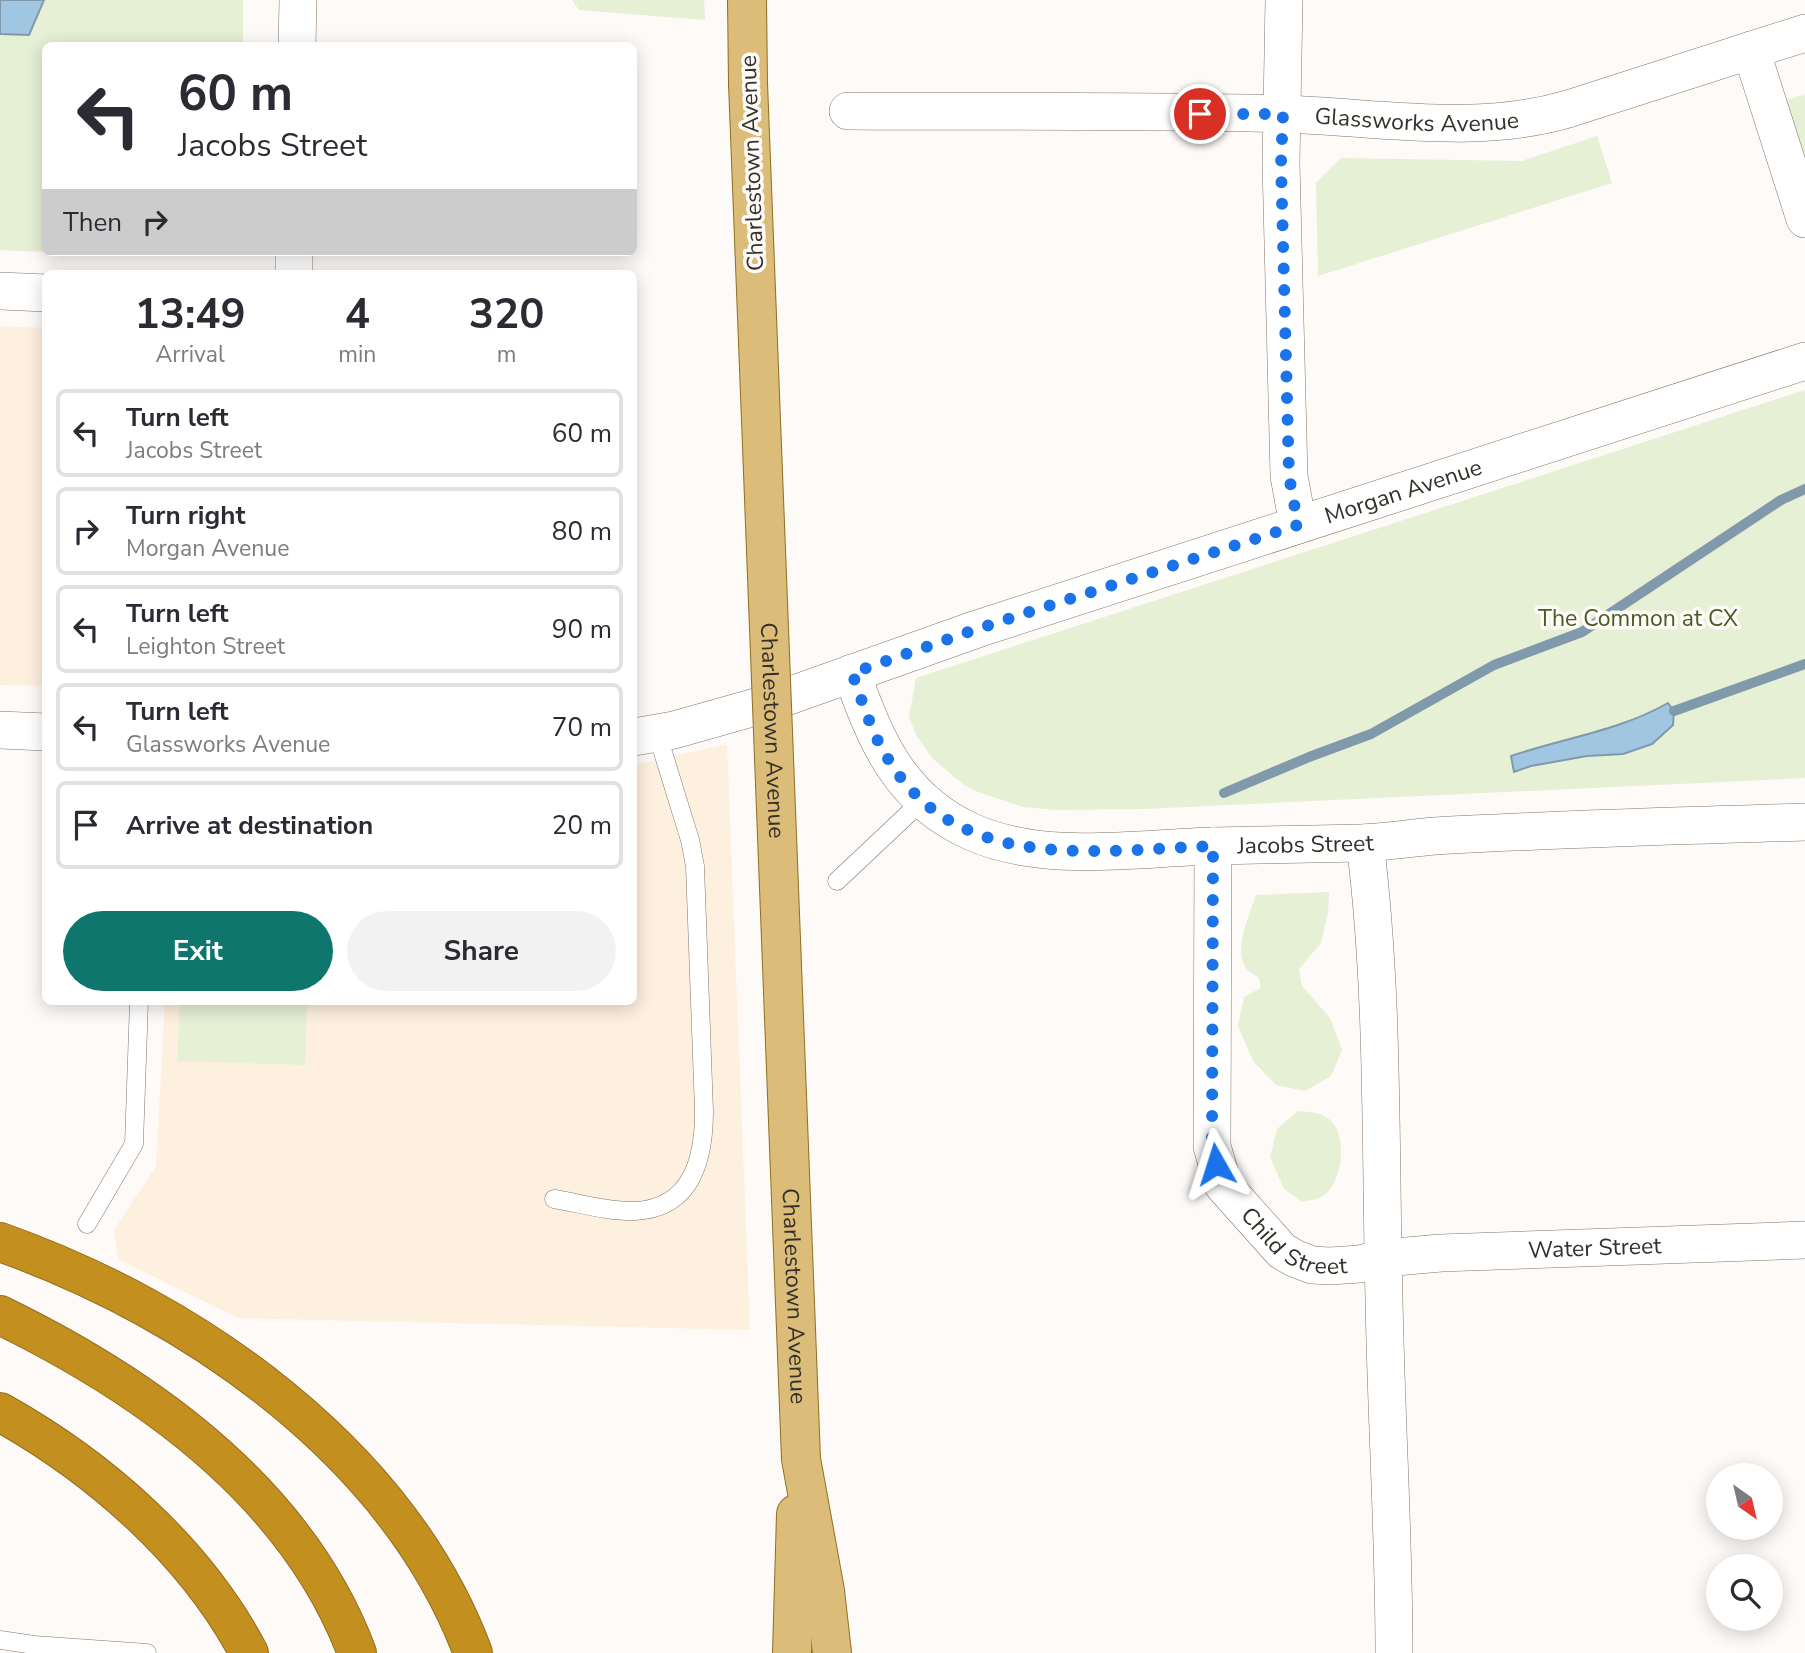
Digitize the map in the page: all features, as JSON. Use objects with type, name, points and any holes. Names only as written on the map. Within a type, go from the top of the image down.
[{"type":"highway","points":[[0,1242],[106,1286],[171,1321],[266,1385],[312,1424],[386,1504],[415,1544],[443,1588],[473,1653]]},
{"type":"highway","points":[[0,1315],[77,1355],[167,1414],[258,1495],[296,1542],[328,1591],[357,1653]]},
{"type":"highway","points":[[0,1412],[68,1455],[117,1493],[152,1526],[188,1565],[215,1600],[249,1653]]},
{"type":"main road","name":"Charlestown Avenue","points":[[747,0],[801,1460],[795,1527],[792,1653]]},
{"type":"main road","name":"Charlestown Avenue","points":[[801,1460],[823,1578],[832,1653]]},
{"type":"street","points":[[297,42],[298,0]]},
{"type":"street","points":[[1283,0],[1281,164],[1289,476],[1298,525]]},
{"type":"street","name":"Glassworks Avenue","points":[[848,111],[1283,114],[1467,123],[1510,121],[1559,111],[1805,33]]},
{"type":"street","points":[[1751,50],[1805,219]]},
{"type":"street","points":[[0,291],[42,293]]},
{"type":"street","name":"Morgan Avenue","points":[[645,735],[765,704],[977,629],[1805,361]]},
{"type":"street","name":"Jacobs Street","points":[[852,673],[883,751],[904,782],[923,800],[969,831],[1022,847],[1085,851],[1365,843],[1433,836],[1805,822]]},
{"type":"street","points":[[0,730],[42,732]]},
{"type":"street","name":"Child Street","points":[[1365,843],[1373,921],[1381,1102],[1383,1295],[1394,1653]]},
{"type":"street","name":"Child Street","points":[[1213,846],[1212,1146],[1223,1185],[1282,1251],[1294,1258],[1312,1265],[1330,1266],[1360,1264],[1384,1258]]},
{"type":"street","name":"Water Street","points":[[1384,1258],[1441,1253],[1805,1240]]},
{"type":"lane","points":[[554,1199],[627,1211],[649,1209],[670,1199],[689,1183],[702,1151],[704,1111],[695,866],[690,840],[645,735]]},
{"type":"lane","points":[[837,881],[923,800]]},
{"type":"lane","points":[[87,1224],[134,1144],[139,1005]]},
{"type":"lane","points":[[0,1640],[147,1653]]},
{"type":"shaded area","points":[[0,326],[42,328],[42,686],[0,685]]},
{"type":"shaded area","points":[[727,744],[750,1330],[238,1318],[118,1259],[114,1230],[156,1166],[165,1005],[637,1005],[637,764]]},
{"type":"green space","points":[[44,0],[243,0],[243,42],[42,42],[42,252],[0,250],[0,34],[29,35]]},
{"type":"green space","points":[[572,0],[704,0],[705,20],[579,10]]},
{"type":"green space","points":[[1805,94],[1805,164],[1784,101]]},
{"type":"green space","points":[[1597,136],[1612,183],[1318,276],[1316,183],[1341,158],[1522,161]]},
{"type":"green space","name":"The Common at CX","points":[[1805,390],[1805,778],[1144,809],[1057,810],[1023,807],[964,785],[932,758],[916,735],[909,717],[916,678]]},
{"type":"green space","points":[[1329,892],[1328,912],[1321,943],[1299,969],[1302,986],[1330,1018],[1342,1050],[1331,1076],[1305,1091],[1276,1085],[1253,1061],[1238,1026],[1244,997],[1261,988],[1259,978],[1247,969],[1242,961],[1242,942],[1256,895]]},
{"type":"green space","points":[[180,1005],[307,1005],[305,1065],[177,1061]]},
{"type":"green space","points":[[1298,1111],[1319,1114],[1330,1120],[1336,1127],[1341,1148],[1339,1170],[1330,1190],[1321,1197],[1302,1202],[1284,1189],[1270,1157],[1277,1129]]},
{"type":"water","points":[[0,0],[44,0],[29,35],[0,34]]},
{"type":"water","points":[[1668,703],[1674,711],[1673,725],[1652,744],[1623,754],[1587,756],[1531,766],[1514,772],[1511,756],[1630,721]]},
{"type":"waterway","points":[[1224,793],[1371,734],[1494,665],[1582,632],[1781,500],[1805,489]]},
{"type":"waterway","points":[[1674,711],[1805,664]]},
{"type":"route","points":[[1200,114],[1283,114],[1281,164],[1289,476],[1298,525],[977,629],[852,673],[870,723],[897,773],[923,800],[969,831],[1008,844],[1053,850],[1213,846],[1215,888],[1212,1146],[1216,1164]]}]
